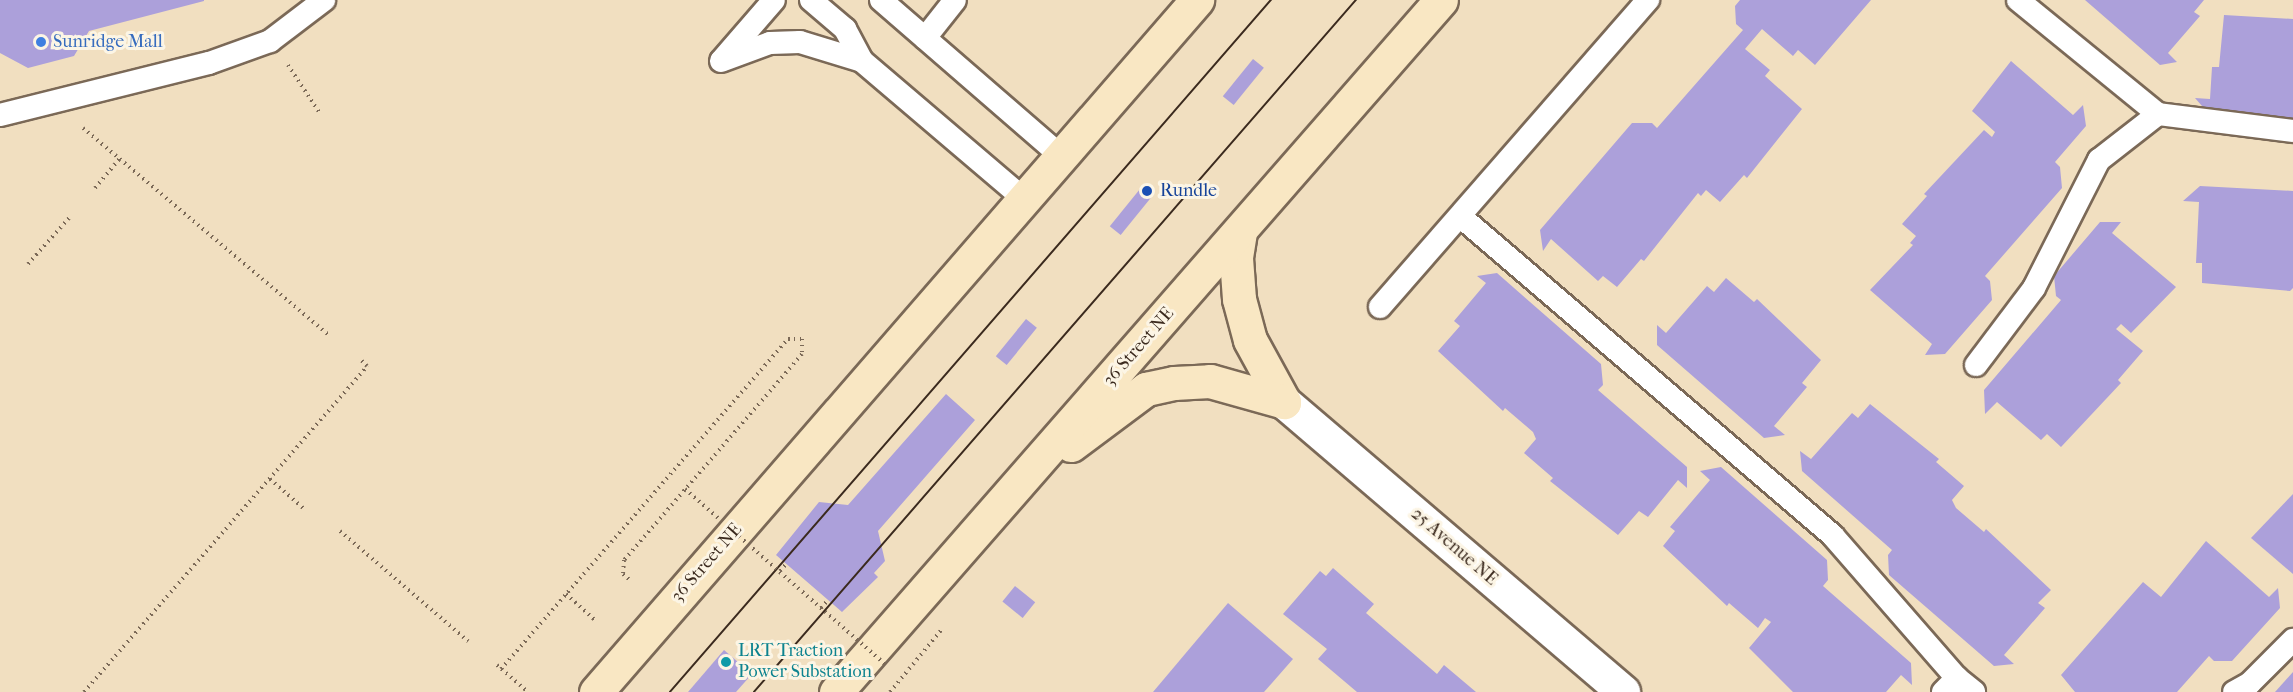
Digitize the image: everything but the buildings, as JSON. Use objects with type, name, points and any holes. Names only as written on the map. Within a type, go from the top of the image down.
[{"type":"main road","name":"36 Street NE","points":[[596,692],[1197,0]]},
{"type":"main road","name":"36 Street NE","points":[[836,692],[1441,0]]},
{"type":"main road","points":[[1240,232],[1236,258],[1239,299],[1250,340],[1284,402]]},
{"type":"main road","points":[[1021,482],[1146,389],[1210,381],[1284,402]]},
{"type":"street","name":"25 Avenue NE","points":[[1284,402],[1623,692]]},
{"type":"lane","points":[[0,115],[209,63],[270,40],[324,0]]},
{"type":"lane","points":[[774,0],[721,61],[770,43],[800,42],[862,61]]},
{"type":"lane","points":[[812,0],[844,29],[862,61],[1024,199]]},
{"type":"lane","points":[[881,0],[1061,156]]},
{"type":"lane","points":[[925,38],[956,0]]},
{"type":"lane","points":[[1380,307],[1648,0]]},
{"type":"lane","points":[[2018,0],[2158,114],[2293,131]]},
{"type":"lane","points":[[1976,365],[2034,288],[2099,160],[2158,114]]},
{"type":"lane","points":[[1460,216],[1833,536],[1958,687]]},
{"type":"lane","points":[[2234,692],[2250,683],[2293,640]]},
{"type":"path","points":[[285,59],[318,112]]},
{"type":"path","points":[[77,123],[329,335]]},
{"type":"path","points":[[95,188],[120,158]]},
{"type":"path","points":[[28,264],[69,218]]},
{"type":"path","points":[[528,692],[499,667],[573,587],[788,339],[802,339],[802,354],[624,560],[622,574],[631,581]]},
{"type":"path","points":[[84,692],[367,366],[361,360]]},
{"type":"path","points":[[270,479],[303,508]]},
{"type":"path","points":[[685,489],[888,666]]},
{"type":"path","points":[[340,531],[468,641]]},
{"type":"path","points":[[780,572],[786,564]]},
{"type":"path","points":[[566,594],[596,621]]},
{"type":"path","points":[[821,608],[828,600]]},
{"type":"path","points":[[890,692],[941,634]]},
{"type":"tram line","points":[[670,692],[1271,0]]},
{"type":"tram line","points":[[754,692],[1356,0]]},
{"type":"place","name":"Sunridge Mall","points":[[41,42]]},
{"type":"place","name":"Rundle","points":[[1147,191]]},
{"type":"place","name":"LRT Traction Power Substation","points":[[726,662]]}]
